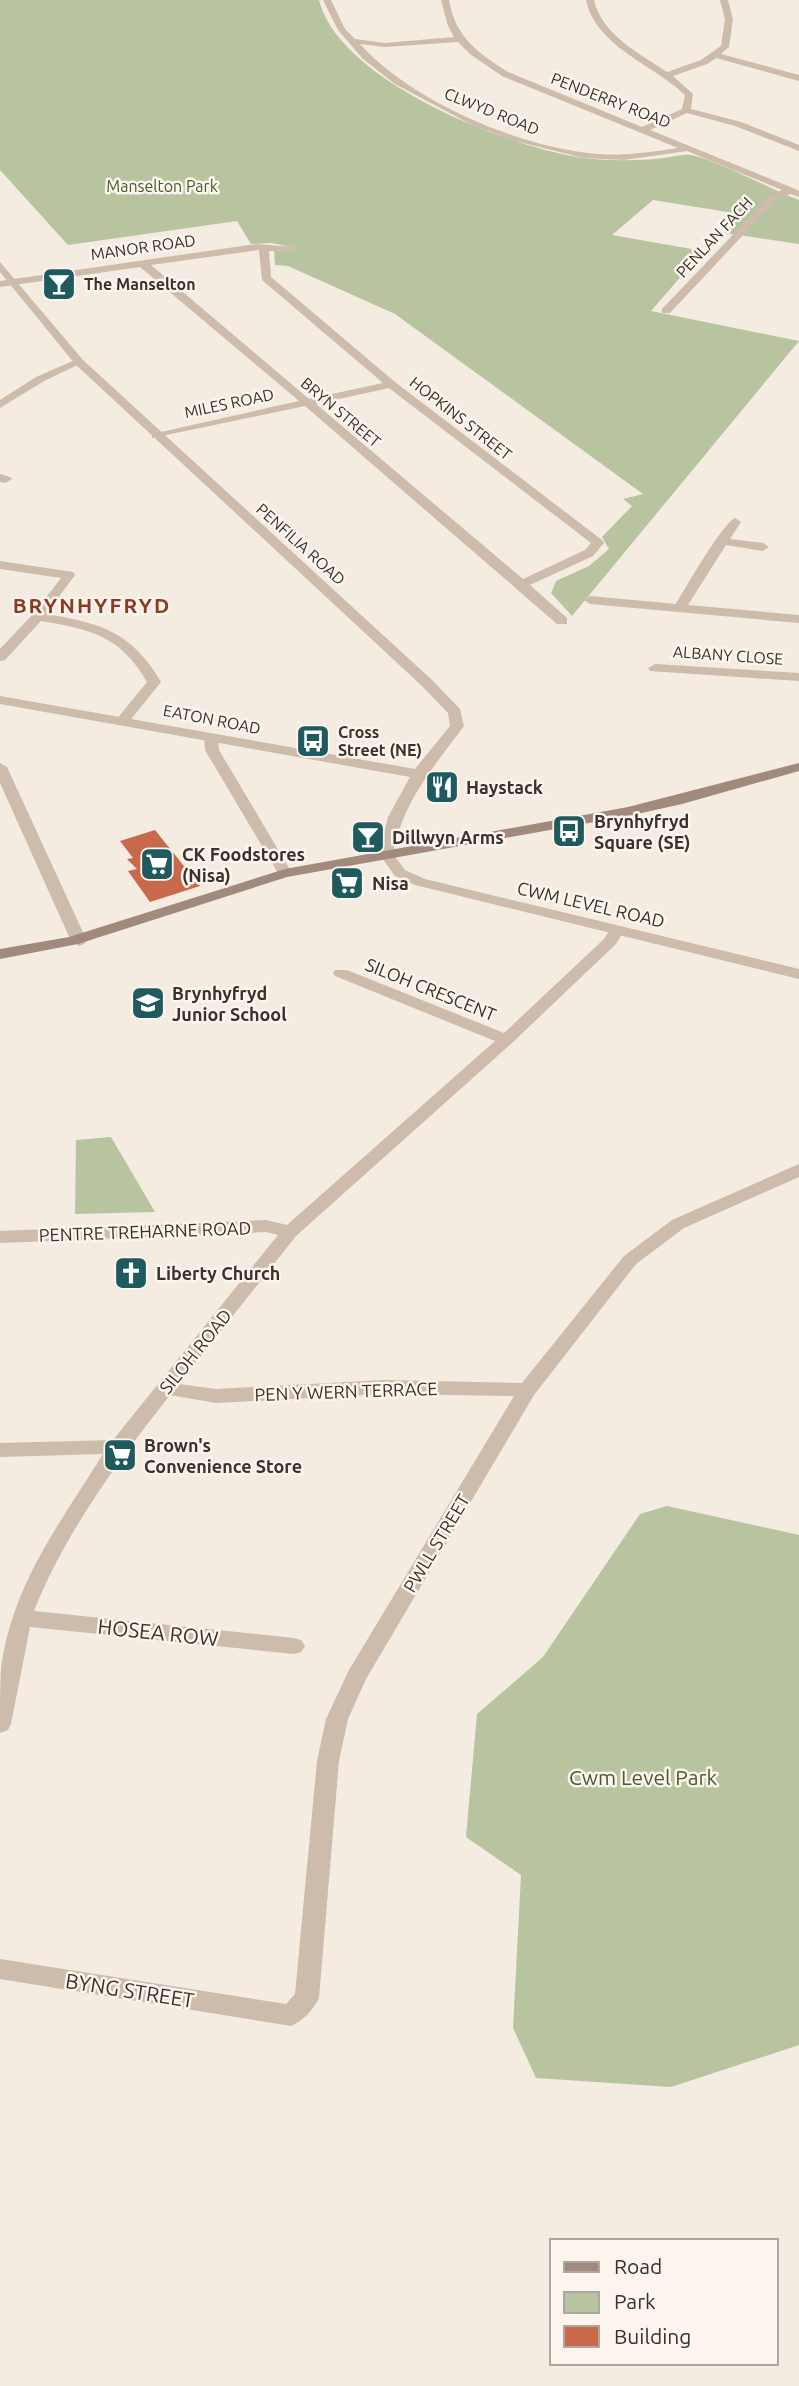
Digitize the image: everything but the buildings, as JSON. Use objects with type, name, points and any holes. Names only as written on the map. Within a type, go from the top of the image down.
[{"type":"main road","points":[[0,954],[79,941],[217,893],[285,873],[677,801],[778,770],[799,767]]},
{"type":"street","name":"CLWYD ROAD","points":[[327,0],[333,16],[362,54],[404,87],[518,139],[559,151],[622,158],[690,148]]},
{"type":"street","points":[[445,0],[450,29],[459,39]]},
{"type":"street","points":[[590,0],[602,26],[631,53],[666,75],[689,94],[686,110]]},
{"type":"street","points":[[666,75],[716,55],[725,47],[729,19],[724,0]]},
{"type":"street","points":[[351,41],[385,45],[459,39]]},
{"type":"street","name":"PENDERRY ROAD","points":[[459,39],[505,74],[794,192]]},
{"type":"street","points":[[362,54],[385,45]]},
{"type":"street","points":[[716,55],[799,78]]},
{"type":"street","points":[[644,129],[686,110],[738,124],[799,148]]},
{"type":"street","name":"PENLAN FACH","points":[[666,311],[773,198],[794,192]]},
{"type":"street","name":"MANOR ROAD","points":[[0,284],[264,247],[290,249]]},
{"type":"street","name":"HOPKINS STREET","points":[[264,247],[266,278],[391,384],[598,543],[589,553],[522,584]]},
{"type":"street","name":"BRYN STREET","points":[[142,263],[522,584],[562,621]]},
{"type":"street","name":"PENFILIA ROAD","points":[[0,265],[16,281],[79,362],[455,712],[457,726],[418,774],[390,825],[386,854]]},
{"type":"street","points":[[0,405],[40,379],[79,362]]},
{"type":"street","name":"MILES ROAD","points":[[156,436],[391,384]]},
{"type":"street","points":[[678,610],[735,522]]},
{"type":"street","points":[[721,541],[763,547]]},
{"type":"street","points":[[0,565],[69,575],[38,617],[0,657]]},
{"type":"street","points":[[590,600],[799,619]]},
{"type":"street","points":[[38,617],[90,625],[110,633],[148,670],[154,682],[123,720]]},
{"type":"street","name":"ALBANY CLOSE","points":[[655,667],[799,677]]},
{"type":"street","name":"EATON ROAD","points":[[0,700],[418,774]]},
{"type":"street","points":[[211,737],[212,750],[285,873]]},
{"type":"street","points":[[0,767],[79,941]]},
{"type":"street","name":"CWM LEVEL ROAD","points":[[386,854],[400,873],[420,882],[799,974]]},
{"type":"street","name":"SILOH ROAD","points":[[0,1724],[21,1619],[37,1577],[118,1447],[290,1231],[506,1040],[611,941],[616,931]]},
{"type":"street","name":"SILOH CRESCENT","points":[[341,973],[506,1040]]},
{"type":"street","name":"PWLL STREET","points":[[261,2011],[291,2015],[307,1998],[328,1761],[337,1719],[357,1676],[527,1390],[630,1260],[678,1224],[799,1170]]},
{"type":"street","name":"PENTRE TREHARNE ROAD","points":[[0,1237],[266,1226],[290,1231]]},
{"type":"street","name":"PEN Y WERN TERRACE","points":[[165,1388],[216,1396],[385,1387],[527,1390]]},
{"type":"street","points":[[0,1450],[118,1447]]},
{"type":"street","name":"HOSEA ROW","points":[[21,1619],[294,1646]]},
{"type":"street","name":"BYNG STREET","points":[[0,1969],[261,2011]]},
{"type":"green space","name":"Manselton Park","points":[[0,0],[319,0],[333,30],[358,57],[392,83],[431,106],[472,125],[552,152],[584,158],[635,160],[691,155],[729,168],[799,200],[799,244],[725,233],[740,214],[653,200],[612,235],[703,251],[651,311],[799,341],[572,616],[551,593],[556,581],[589,566],[609,549],[602,537],[632,506],[623,499],[643,494],[395,314],[288,266],[275,265],[274,250],[295,248],[272,243],[251,244],[237,221],[68,245],[0,170]]},
{"type":"green space","points":[[111,1137],[155,1212],[75,1214],[76,1140]]},
{"type":"green space","name":"Cwm Level Park","points":[[667,1506],[799,1535],[799,2045],[671,2087],[536,2078],[513,2028],[521,1875],[466,1837],[477,1714],[543,1657],[640,1514]]},
{"type":"place","name":"The Manselton","points":[[59,284]]},
{"type":"place","name":"Cross Street (NE)","points":[[313,741]]},
{"type":"place","name":"Haystack","points":[[442,787]]},
{"type":"place","name":"Brynhyfryd Square (SE)","points":[[569,831]]},
{"type":"place","name":"Dillwyn Arms","points":[[368,837]]},
{"type":"place","name":"CK Foodstores (Nisa)","points":[[157,864]]},
{"type":"place","name":"Nisa","points":[[347,883]]},
{"type":"place","name":"Brynhyfryd Junior School","points":[[148,1003]]},
{"type":"place","name":"Liberty Church","points":[[131,1273]]},
{"type":"place","name":"Brown's Convenience Store","points":[[120,1455]]},
{"type":"district","name":"BRYNHYFRYD","points":[[92,605]]}]
